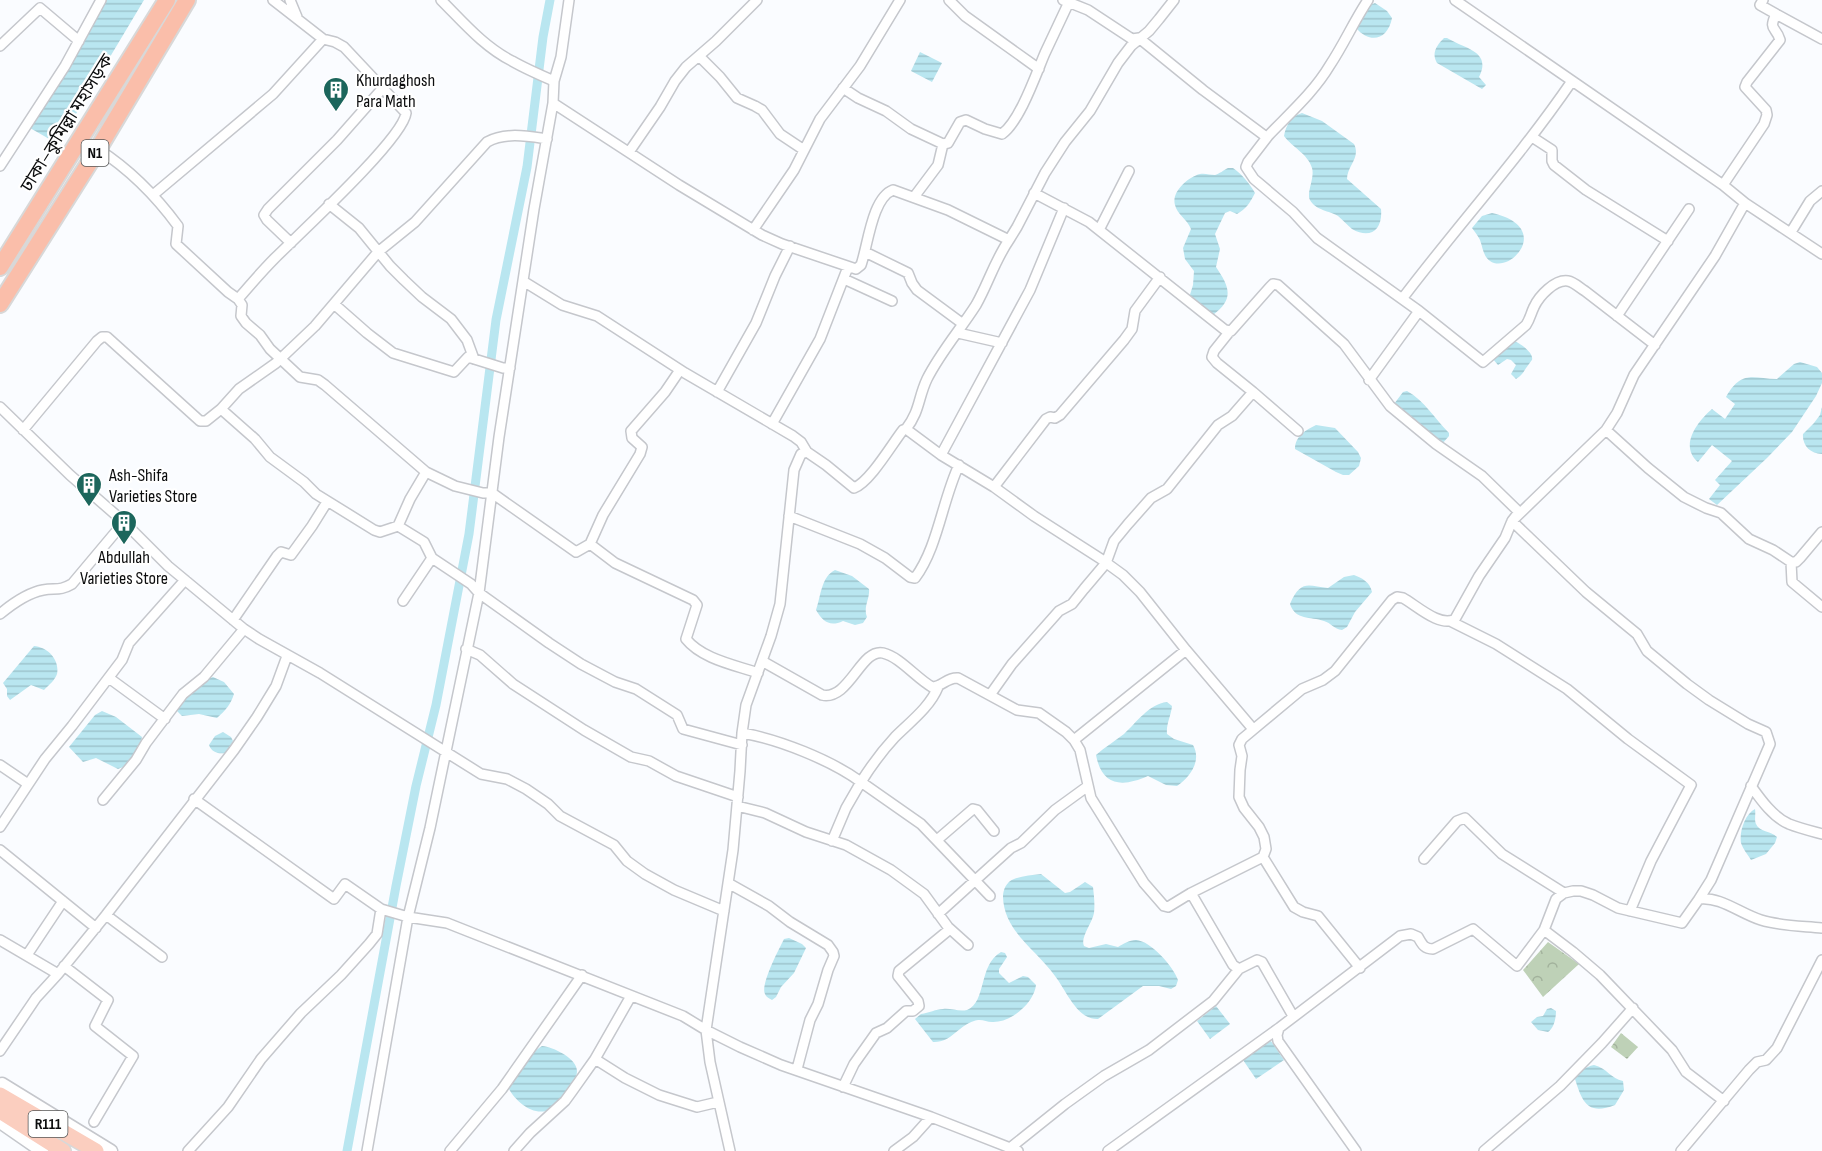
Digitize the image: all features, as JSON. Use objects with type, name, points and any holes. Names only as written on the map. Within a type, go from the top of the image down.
[{"type":"highway","name":"ঢাকা–কুমিল্লা মহাসড়ক","points":[[0,267],[167,0]]},
{"type":"highway","name":"N1","points":[[0,304],[187,0]]},
{"type":"main road","name":"R111","points":[[0,1086],[23,1117],[63,1151]]},
{"type":"main road","name":"R111","points":[[0,1111],[23,1117],[96,1151]]},
{"type":"main road","name":"R111","points":[[0,1117],[23,1117]]},
{"type":"street","points":[[0,166],[65,66],[101,0]]},
{"type":"street","points":[[238,299],[378,153],[405,118],[406,113],[344,47],[323,39],[273,0]]},
{"type":"street","points":[[290,0],[297,18]]},
{"type":"street","points":[[441,0],[479,38],[512,61],[554,81]]},
{"type":"street","points":[[367,1151],[405,917],[430,828],[478,593],[487,493],[506,368],[523,281],[569,0]]},
{"type":"street","points":[[629,152],[686,67],[757,0]]},
{"type":"street","points":[[753,230],[786,184],[820,119],[860,66],[900,0]]},
{"type":"street","points":[[949,0],[965,16],[1039,69]]},
{"type":"street","points":[[523,281],[562,305],[597,316],[680,370],[801,442],[807,452],[854,488],[874,469],[918,410],[923,388],[931,372],[976,304],[1001,252],[1055,157],[1090,111],[1118,63],[1139,38],[1149,31],[1174,0]]},
{"type":"street","points":[[1368,0],[1331,65],[1312,90],[1268,136],[1248,162],[1246,167],[1254,178],[1293,212],[1317,238],[1419,311],[1483,362],[1518,333],[1531,318],[1536,303],[1549,289],[1566,280],[1655,345]]},
{"type":"street","points":[[1455,0],[1723,185],[1745,203],[1822,254]]},
{"type":"street","points":[[1762,0],[1760,5],[1762,7],[1822,39]]},
{"type":"street","points":[[914,197],[938,165],[944,144],[948,143],[960,122],[966,120],[996,133],[1002,134],[1007,130],[1039,69],[1066,1],[1088,10],[1131,39],[1139,38],[1235,115],[1268,136]]},
{"type":"street","points":[[0,46],[40,8],[79,40]]},
{"type":"street","points":[[1723,185],[1764,124],[1767,115],[1745,87],[1780,40],[1771,24],[1776,14]]},
{"type":"street","points":[[153,195],[273,94],[323,39]]},
{"type":"street","points":[[699,56],[737,98],[762,110],[780,134],[804,150]]},
{"type":"street","points":[[1402,299],[1532,137],[1572,81]]},
{"type":"street","points":[[843,88],[886,111],[911,129],[944,144]]},
{"type":"street","points":[[291,243],[264,215],[337,140],[382,89]]},
{"type":"street","points":[[553,103],[753,230],[848,267],[856,269],[861,265],[878,205],[886,192],[893,190],[948,210],[1009,240]]},
{"type":"street","points":[[23,430],[102,337],[107,337],[112,341],[200,421],[206,421],[221,409],[239,389],[281,358],[315,326],[378,252],[415,222],[488,142],[497,136],[531,136],[547,139]]},
{"type":"street","points":[[1532,137],[1552,150],[1551,160],[1560,171],[1668,241]]},
{"type":"street","points":[[98,148],[153,195],[178,226],[176,244],[238,299],[242,305],[241,316],[246,323],[300,377],[318,380],[426,472],[454,486],[487,493],[576,552],[590,543],[603,515],[640,454],[642,447],[632,438],[631,431],[665,392],[680,370]]},
{"type":"street","points":[[1100,230],[1129,171]]},
{"type":"street","points":[[1791,232],[1810,201],[1822,191]]},
{"type":"street","points":[[1034,193],[1064,207],[1100,230],[1203,313],[1230,331]]},
{"type":"street","points":[[1512,521],[1606,430],[1617,413],[1634,375],[1715,256],[1745,203]]},
{"type":"street","points":[[329,204],[359,228],[378,252],[422,297],[451,319],[467,340],[474,358]]},
{"type":"street","points":[[941,454],[1030,290],[1064,207]]},
{"type":"street","points":[[1617,316],[1689,209]]},
{"type":"street","points":[[717,392],[756,323],[769,289],[790,246]]},
{"type":"street","points":[[865,252],[908,273],[917,290],[963,324]]},
{"type":"street","points":[[771,424],[820,339],[848,267]]},
{"type":"street","points":[[994,487],[1046,418],[1055,418],[1060,415],[1124,340],[1132,329],[1135,311],[1160,277]]},
{"type":"street","points":[[844,279],[892,301]]},
{"type":"street","points":[[1298,431],[1212,357],[1230,331],[1237,327],[1273,284],[1278,285],[1344,344],[1390,406],[1436,444],[1482,476],[1519,512],[1512,521],[1505,538],[1479,576],[1464,607],[1452,622]]},
{"type":"street","points":[[334,304],[393,353],[454,372],[468,357],[506,368]]},
{"type":"street","points":[[1370,380],[1419,311]]},
{"type":"street","points":[[958,333],[1002,343]]},
{"type":"street","points":[[990,695],[1012,664],[1059,611],[1072,604],[1106,562],[1114,541],[1128,524],[1151,498],[1167,489],[1218,425],[1232,416],[1253,392]]},
{"type":"street","points":[[0,407],[70,475],[124,522],[156,555],[244,628],[287,657],[320,673],[481,774],[507,779],[526,789],[548,804],[560,816],[614,845],[634,867],[663,884],[724,911]]},
{"type":"street","points":[[221,409],[255,439],[270,457],[304,482],[316,494],[380,532],[398,526],[426,472]]},
{"type":"street","points":[[906,429],[1123,575],[1140,592],[1253,729]]},
{"type":"street","points":[[1606,430],[1684,497],[1721,513],[1749,538],[1791,562],[1796,562],[1822,532]]},
{"type":"street","points":[[730,1151],[710,1062],[706,1030],[728,883],[746,705],[780,604],[794,470],[797,459],[801,454],[807,452]]},
{"type":"street","points":[[789,516],[860,544],[915,578],[928,553],[949,487],[959,465]]},
{"type":"street","points":[[233,620],[280,552],[291,555],[327,501]]},
{"type":"street","points":[[1108,1151],[1279,1028],[1400,936],[1411,934],[1418,937],[1427,949],[1432,949],[1473,929],[1517,966],[1544,930],[1556,899],[1564,893],[1581,891],[1618,908],[1682,923],[1699,899],[1711,880],[1770,744],[1766,732],[1748,724],[1709,700],[1647,651],[1637,634],[1586,592],[1512,521]]},
{"type":"street","points":[[0,614],[15,602],[36,592],[61,590],[72,584],[124,522]]},
{"type":"street","points":[[398,526],[424,542],[432,558],[471,584],[478,593],[549,643],[615,682],[636,689],[678,715],[683,729],[742,745]]},
{"type":"street","points":[[590,543],[615,563],[693,600],[697,605],[686,639],[689,643],[708,654],[758,673]]},
{"type":"street","points":[[403,601],[432,558]]},
{"type":"street","points":[[1791,562],[1792,582],[1822,607]]},
{"type":"street","points":[[0,827],[45,759],[122,660],[129,643],[185,580]]},
{"type":"street","points":[[762,661],[822,696],[830,697],[846,685],[873,654],[880,652],[895,659],[932,687],[938,687],[952,677],[958,678],[1017,710],[1039,713],[1074,740],[1080,750],[1091,798],[1144,883],[1161,904],[1168,907],[1263,857],[1266,849],[1264,837],[1239,797],[1242,756],[1239,745],[1242,739],[1302,689],[1323,680],[1335,671],[1392,600],[1397,597],[1403,598],[1436,619],[1452,622],[1496,644],[1567,689],[1628,739],[1691,785],[1651,861],[1630,911]]},
{"type":"street","points":[[103,800],[136,760],[183,694],[204,677],[244,628]]},
{"type":"street","points":[[466,650],[480,655],[513,684],[631,757],[649,761],[676,776],[806,832],[846,845],[903,878],[924,894],[950,929],[968,945]]},
{"type":"street","points":[[1074,740],[1186,650]]},
{"type":"street","points":[[0,1051],[36,998],[96,928],[234,750],[276,686],[287,657]]},
{"type":"street","points":[[109,678],[165,719]]},
{"type":"street","points":[[832,841],[850,801],[871,765],[927,705],[938,687]]},
{"type":"street","points":[[742,733],[769,739],[820,759],[861,782],[908,814],[937,840],[990,896]]},
{"type":"street","points":[[0,765],[28,784]]},
{"type":"street","points":[[938,914],[1011,848],[1021,843],[1055,810],[1088,786]]},
{"type":"street","points":[[1751,786],[1780,819],[1788,824],[1822,834]]},
{"type":"street","points":[[194,800],[334,899],[345,884],[381,909],[405,917],[447,923],[683,1016],[706,1030],[781,1065],[931,1117],[1014,1150],[1080,1093],[1149,1050],[1213,1001],[1239,969],[1257,960],[1262,962],[1293,1016]]},
{"type":"street","points":[[937,840],[973,809],[977,810],[994,831]]},
{"type":"street","points":[[1424,859],[1457,821],[1465,819],[1502,854],[1564,893]]},
{"type":"street","points":[[0,850],[96,928]]},
{"type":"street","points":[[1263,857],[1294,907],[1318,916],[1360,968]]},
{"type":"street","points":[[728,883],[769,906],[828,945],[833,952],[834,956],[818,1004],[810,1020],[797,1069]]},
{"type":"street","points":[[1191,893],[1224,951],[1233,965],[1239,969]]},
{"type":"street","points":[[1699,899],[1712,899],[1764,921],[1822,928]]},
{"type":"street","points":[[27,954],[63,901]]},
{"type":"street","points":[[188,1151],[228,1107],[261,1059],[301,1013],[341,975],[377,934],[381,909]]},
{"type":"street","points":[[106,915],[162,957]]},
{"type":"street","points":[[843,1087],[854,1064],[876,1033],[887,1028],[906,1011],[913,1011],[919,1006],[918,1001],[898,976],[899,971],[950,929]]},
{"type":"street","points":[[1544,930],[1600,975],[1672,1050],[1686,1072],[1724,1101]]},
{"type":"street","points":[[0,940],[61,970],[108,1000],[95,1026],[133,1056],[94,1122]]},
{"type":"street","points":[[1681,1151],[1757,1062],[1766,1060],[1777,1048],[1822,960]]},
{"type":"street","points":[[450,1151],[502,1089],[582,975]]},
{"type":"street","points":[[514,1151],[565,1101],[595,1059],[631,996]]},
{"type":"street","points":[[1484,1151],[1560,1086],[1633,1008]]},
{"type":"street","points":[[1279,1028],[1278,1041],[1356,1151]]},
{"type":"street","points":[[595,1059],[625,1078],[659,1095],[697,1107],[718,1102]]},
{"type":"street","points":[[0,1086],[111,1151]]},
{"type":"street","points":[[894,1151],[918,1132],[931,1117]]},
{"type":"street","points":[[0,1122],[40,1151]]},
{"type":"green space","points":[[1548,942],[1579,964],[1543,997],[1523,970]]},
{"type":"green space","points":[[1621,1033],[1638,1047],[1627,1059],[1611,1047]]},
{"type":"water","points":[[107,0],[144,0],[58,144],[30,128]]},
{"type":"water","points":[[1375,3],[1387,11],[1392,18],[1387,31],[1373,38],[1367,37],[1356,28],[1370,5]]},
{"type":"water","points":[[1444,38],[1468,48],[1479,56],[1482,68],[1479,77],[1486,85],[1482,89],[1437,63],[1435,53],[1437,46]]},
{"type":"water","points":[[920,52],[942,63],[932,82],[911,71]]},
{"type":"water","points":[[1302,113],[1322,121],[1354,144],[1356,154],[1347,179],[1381,209],[1380,222],[1374,231],[1365,233],[1352,229],[1338,216],[1319,208],[1310,200],[1312,168],[1310,163],[1284,136],[1290,122]]},
{"type":"water","points":[[1228,168],[1233,168],[1240,173],[1255,193],[1248,205],[1237,214],[1230,211],[1225,213],[1215,234],[1220,249],[1216,267],[1228,292],[1225,303],[1213,315],[1189,298],[1194,271],[1185,259],[1183,248],[1191,229],[1176,208],[1174,200],[1178,190],[1190,178],[1200,174],[1215,175]]},
{"type":"water","points":[[1492,213],[1511,220],[1521,228],[1524,238],[1522,248],[1516,256],[1498,264],[1486,257],[1480,240],[1472,228],[1482,216]]},
{"type":"water","points":[[1513,340],[1525,348],[1532,357],[1523,373],[1516,379],[1511,374],[1516,365],[1511,360],[1507,359],[1498,365],[1492,358]]},
{"type":"water","points":[[1800,362],[1817,367],[1822,373],[1822,383],[1816,396],[1792,432],[1717,505],[1709,499],[1720,485],[1715,480],[1732,461],[1712,445],[1698,462],[1690,449],[1692,434],[1696,427],[1712,409],[1725,419],[1735,404],[1726,397],[1737,382],[1755,377],[1777,379],[1794,364]]},
{"type":"water","points":[[1407,391],[1424,405],[1449,433],[1442,444],[1394,404],[1403,392]]},
{"type":"water","points":[[1822,407],[1822,454],[1808,448],[1803,434],[1820,415]]},
{"type":"water","points":[[1316,425],[1335,428],[1358,452],[1361,458],[1359,466],[1349,475],[1336,472],[1295,449],[1299,437]]},
{"type":"water","points":[[835,570],[852,576],[869,589],[867,617],[863,623],[855,625],[843,621],[834,624],[821,618],[816,610],[824,582]]},
{"type":"water","points":[[1354,575],[1368,583],[1372,592],[1355,612],[1347,627],[1342,630],[1324,621],[1300,616],[1290,604],[1302,587],[1328,588],[1344,577]]},
{"type":"water","points":[[34,646],[52,655],[57,663],[57,674],[44,690],[31,685],[10,700],[3,683]]},
{"type":"water","points":[[213,677],[224,682],[234,694],[227,707],[217,718],[199,714],[182,716],[176,710],[198,686]]},
{"type":"water","points":[[1167,702],[1172,706],[1167,734],[1174,739],[1193,745],[1195,751],[1195,763],[1190,773],[1177,786],[1166,785],[1148,776],[1122,783],[1108,779],[1099,766],[1096,755],[1124,734],[1154,706]]},
{"type":"water","points":[[102,711],[116,717],[142,737],[140,746],[128,765],[118,769],[96,758],[83,762],[69,747],[95,715]]},
{"type":"water","points":[[223,732],[233,741],[226,753],[216,752],[209,745],[215,736]]},
{"type":"water","points":[[1755,809],[1755,820],[1758,827],[1777,837],[1766,854],[1751,860],[1741,843],[1741,834],[1746,819]]},
{"type":"water","points":[[1041,874],[1065,893],[1085,882],[1093,887],[1094,913],[1083,942],[1084,946],[1089,948],[1106,944],[1118,947],[1126,942],[1142,941],[1155,949],[1166,961],[1178,980],[1176,986],[1171,989],[1143,986],[1098,1019],[1084,1015],[1048,967],[1015,931],[1005,909],[1003,894],[1009,882],[1020,877]]},
{"type":"water","points":[[789,938],[806,948],[794,973],[772,1000],[765,994],[765,983],[784,939]]},
{"type":"water","points":[[1001,952],[1007,957],[999,973],[1009,983],[1023,976],[1028,977],[1036,985],[1031,999],[1020,1011],[1007,1019],[992,1022],[977,1020],[968,1023],[945,1040],[933,1042],[915,1019],[921,1014],[938,1010],[967,1010],[973,1006],[978,999],[989,965]]},
{"type":"water","points":[[1216,1006],[1230,1024],[1210,1039],[1197,1021]]},
{"type":"water","points":[[1551,1008],[1556,1011],[1552,1028],[1548,1032],[1538,1030],[1531,1022],[1543,1016],[1547,1009]]},
{"type":"water","points":[[1271,1041],[1284,1060],[1256,1079],[1243,1060]]},
{"type":"water","points":[[542,1046],[552,1048],[569,1058],[577,1071],[572,1085],[557,1103],[551,1109],[539,1112],[521,1103],[509,1089],[522,1065]]},
{"type":"water","points":[[1594,1065],[1623,1081],[1624,1090],[1615,1105],[1598,1109],[1583,1100],[1575,1079],[1583,1070]]},
{"type":"waterway","points":[[347,1151],[396,886],[416,786],[436,705],[469,534],[496,320],[527,167],[543,37],[550,0]]},
{"type":"place","name":"Khurdaghosh Para Math","points":[[336,113]]},
{"type":"place","name":"Ash-Shifa Varieties Store","points":[[89,508]]},
{"type":"place","name":"Abdullah Varieties Store","points":[[124,546]]}]
